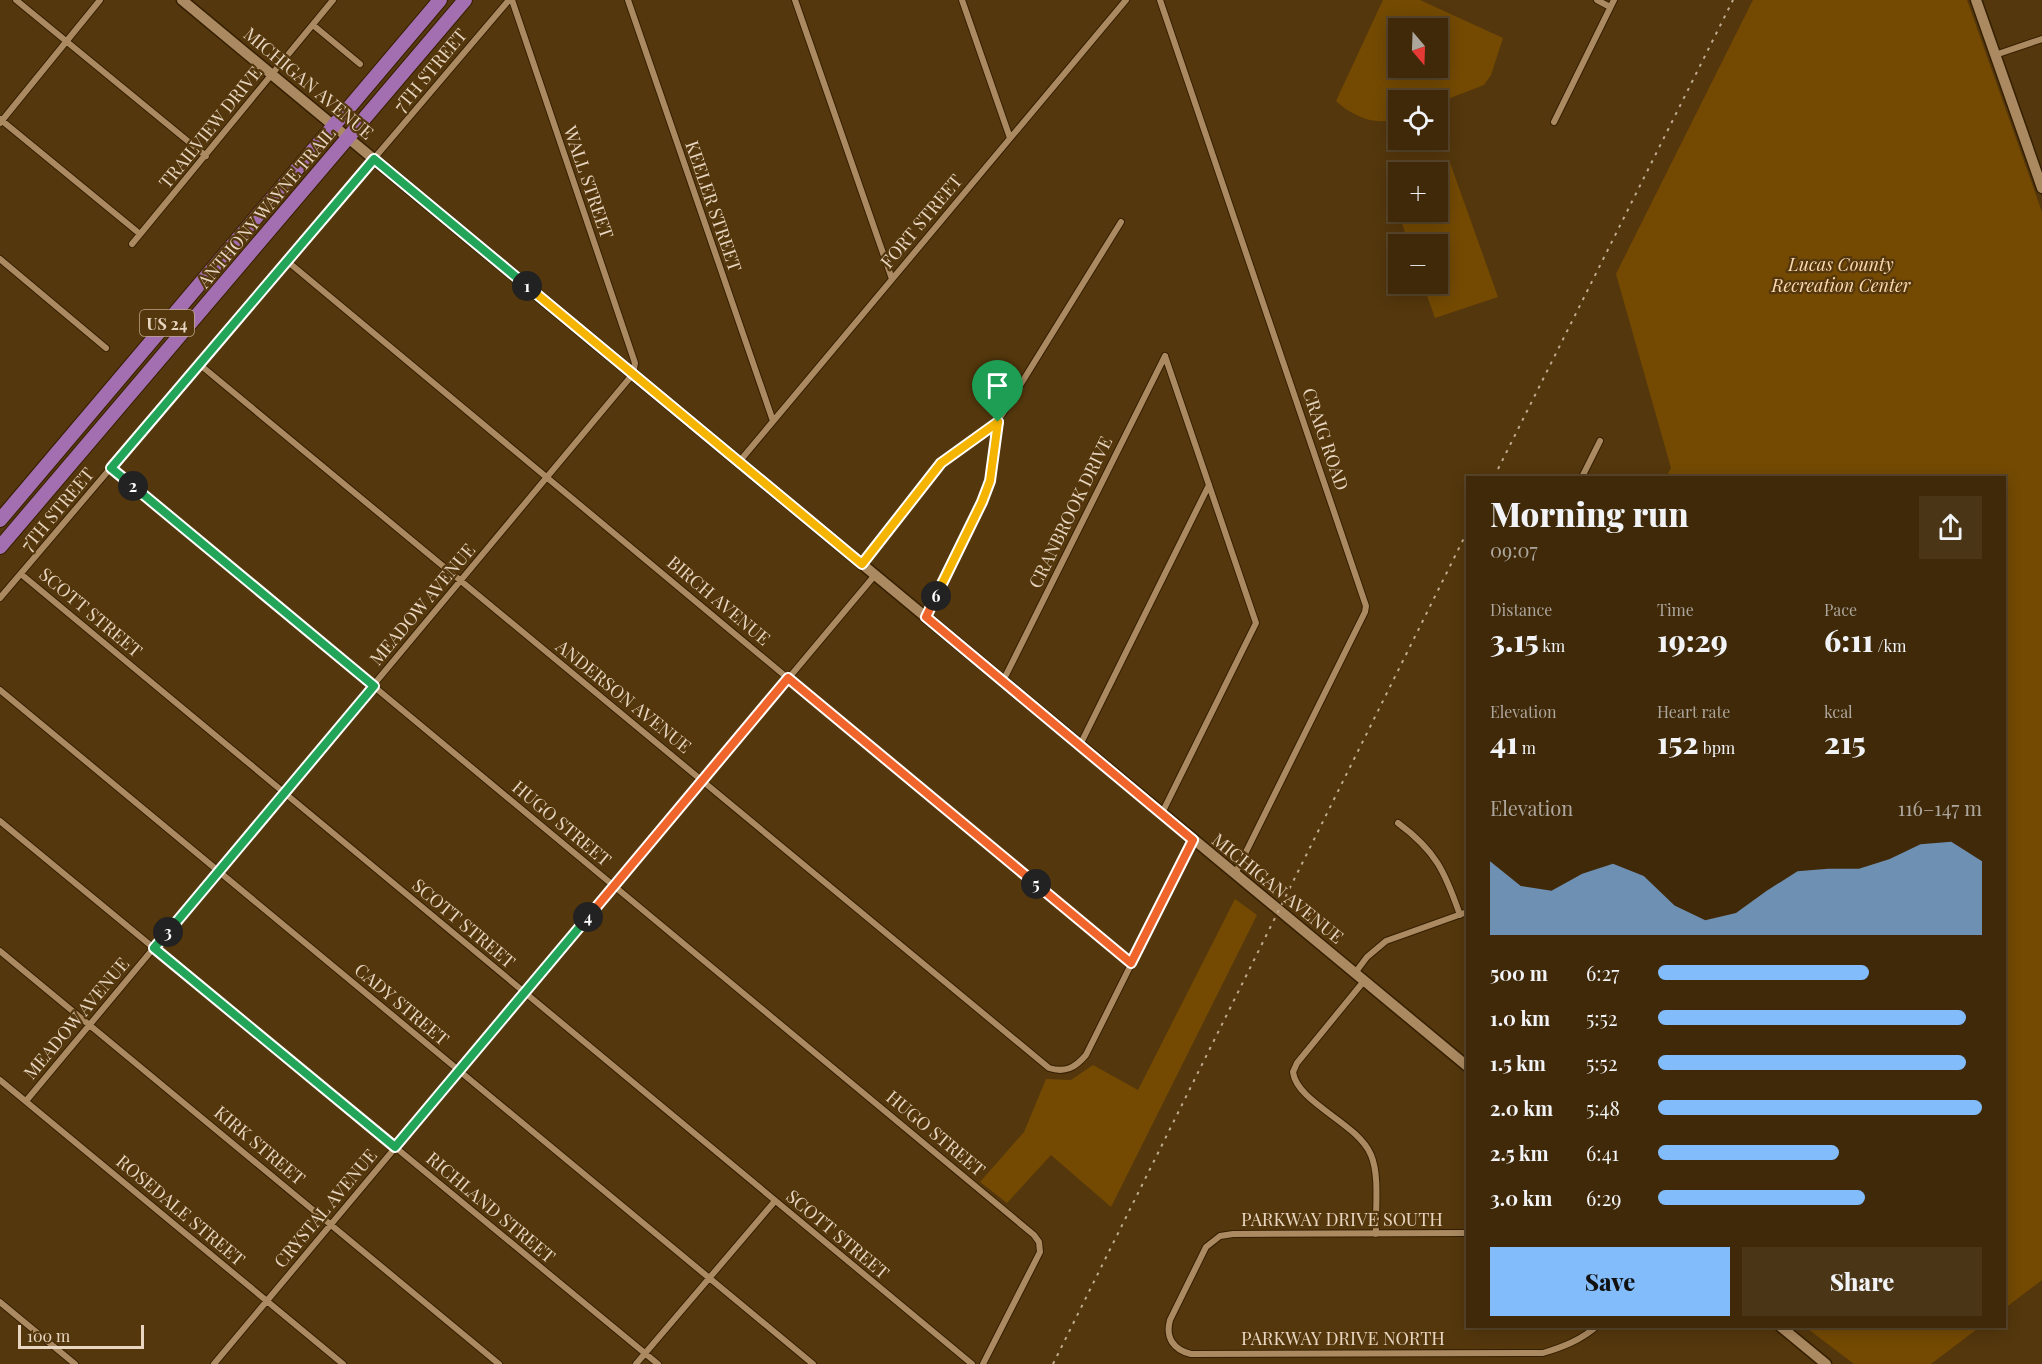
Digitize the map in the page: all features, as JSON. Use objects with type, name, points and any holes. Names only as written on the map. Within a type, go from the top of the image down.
[{"type":"highway","name":"ANTHONY WAYNE TRAIL","points":[[0,520],[440,0]]},
{"type":"highway","name":"ANTHONY WAYNE TRAIL","points":[[0,547],[465,0]]},
{"type":"street","points":[[16,0],[206,156]]},
{"type":"street","points":[[100,0],[1,121],[140,234]]},
{"type":"street","name":"MICHIGAN AVENUE","points":[[182,0],[1466,1065]]},
{"type":"street","name":"TRAILVIEW DRIVE","points":[[132,244],[333,0]]},
{"type":"street","name":"7TH STREET","points":[[0,598],[511,0]]},
{"type":"street","name":"WALL STREET","points":[[511,0],[635,363],[633,374]]},
{"type":"street","name":"KEELER STREET","points":[[628,0],[773,421]]},
{"type":"street","points":[[795,0],[892,279]]},
{"type":"street","points":[[962,0],[1010,138]]},
{"type":"street","name":"FORT STREET","points":[[739,462],[1126,0]]},
{"type":"street","name":"CRAIG ROAD","points":[[1160,0],[1366,606],[1235,874]]},
{"type":"street","points":[[1554,122],[1612,3],[1597,0]]},
{"type":"street","points":[[1976,0],[2040,176],[2042,188]]},
{"type":"street","points":[[313,25],[360,64]]},
{"type":"street","points":[[1995,55],[2042,39]]},
{"type":"street","points":[[862,564],[941,463],[998,422],[1121,222]]},
{"type":"street","points":[[0,259],[106,348]]},
{"type":"street","name":"BIRCH AVENUE","points":[[286,261],[1131,963]]},
{"type":"street","name":"CRANBROOK DRIVE","points":[[1003,681],[1165,356],[1209,485]]},
{"type":"street","name":"ANDERSON AVENUE","points":[[199,364],[1049,1068],[1058,1071],[1076,1066],[1086,1055],[1131,963]]},
{"type":"street","name":"MEADOW AVENUE","points":[[26,1101],[633,374]]},
{"type":"street","points":[[926,617],[990,481],[998,422]]},
{"type":"street","points":[[1582,476],[1600,441]]},
{"type":"street","name":"HUGO STREET","points":[[111,468],[1034,1235],[1039,1242],[1040,1252],[983,1364]]},
{"type":"street","points":[[1161,814],[1256,623],[1209,485]]},
{"type":"street","points":[[1079,745],[1209,485]]},
{"type":"street","name":"SCOTT STREET","points":[[21,574],[972,1364]]},
{"type":"street","name":"CRYSTAL AVENUE","points":[[213,1364],[875,574]]},
{"type":"street","name":"CADY STREET","points":[[0,690],[813,1364]]},
{"type":"street","name":"RICHLAND STREET","points":[[0,821],[658,1364]]},
{"type":"street","points":[[1355,973],[1367,957],[1386,942],[1464,914],[1440,865],[1414,835],[1398,823]]},
{"type":"street","points":[[1131,963],[1193,840]]},
{"type":"street","name":"KIRK STREET","points":[[0,951],[499,1364]]},
{"type":"street","points":[[1364,981],[1297,1063],[1293,1072],[1298,1087],[1357,1137],[1371,1155],[1375,1168],[1376,1234]]},
{"type":"street","name":"ROSEDALE STREET","points":[[0,1080],[344,1364]]},
{"type":"street","points":[[636,1364],[775,1201]]},
{"type":"street","name":"PARKWAY DRIVE SOUTH","points":[[1191,1354],[1177,1349],[1169,1338],[1167,1329],[1206,1247],[1220,1236],[1233,1234],[1466,1233]]},
{"type":"street","points":[[0,1302],[75,1364]]},
{"type":"street","name":"PARKWAY DRIVE NORTH","points":[[1191,1354],[1543,1353],[1566,1346],[1595,1328]]},
{"type":"street","points":[[1782,1328],[1826,1364]]},
{"type":"green space","points":[[1383,0],[1420,0],[1503,38],[1491,75],[1484,85],[1448,99],[1448,90],[1388,90],[1388,120],[1373,121],[1349,111],[1336,101]]},
{"type":"green space","name":"Lucas County Recreation Center","points":[[1753,0],[1967,0],[2042,212],[2042,1280],[2006,1307],[2006,476],[1667,476],[1671,468],[1616,274]]},
{"type":"green space","points":[[1449,160],[1498,297],[1435,318],[1427,294],[1448,294],[1448,234],[1406,234],[1401,222],[1448,222],[1448,162],[1443,162]]},
{"type":"green space","points":[[1235,899],[1257,915],[1111,1207],[1051,1155],[1007,1203],[980,1182],[1024,1132],[1046,1079],[1071,1080],[1093,1065],[1138,1090]]},
{"type":"green space","points":[[1807,1328],[1978,1328],[1931,1364],[1854,1364]]},
{"type":"railway","points":[[1495,476],[1733,0]]},
{"type":"railway","points":[[1053,1364],[1466,534]]},
{"type":"route","points":[[374,159],[862,564],[933,471],[952,453],[998,422],[990,481],[926,617],[1193,840],[1131,963],[788,678],[395,1147],[154,948],[374,686],[111,468],[374,159]]}]
